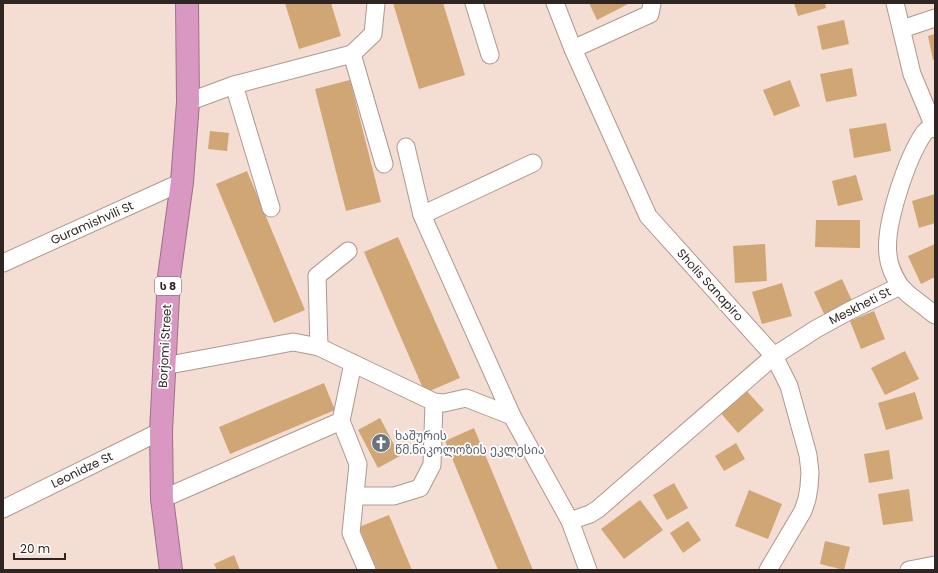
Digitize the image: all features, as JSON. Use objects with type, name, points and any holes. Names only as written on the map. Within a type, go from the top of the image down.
[{"type":"highway","name":"Borjomi Street","points":[[171,570],[162,499],[162,431],[169,277],[182,182],[188,102],[188,3]]},
{"type":"street","points":[[188,102],[234,86],[352,54],[373,34],[376,3]]},
{"type":"street","points":[[474,3],[490,55]]},
{"type":"street","name":"Sholis Sanapiro","points":[[555,3],[572,49],[648,216],[774,356],[789,386],[808,455],[810,472],[807,499],[802,511],[768,570]]},
{"type":"street","points":[[572,49],[650,14],[652,3]]},
{"type":"street","points":[[895,3],[912,74],[934,127]]},
{"type":"street","points":[[902,29],[916,26],[935,18]]},
{"type":"street","points":[[352,54],[384,164]]},
{"type":"street","points":[[234,86],[271,208]]},
{"type":"street","name":"Meskheti St","points":[[570,521],[590,514],[598,509],[774,356],[823,325],[900,286],[889,263],[887,241],[888,229],[905,175],[916,147],[925,132],[934,127]]},
{"type":"street","points":[[406,147],[422,215],[512,416],[570,521],[588,570]]},
{"type":"street","points":[[422,215],[533,163]]},
{"type":"street","name":"Guramishvili St","points":[[3,263],[182,182]]},
{"type":"street","points":[[319,347],[318,276],[348,251]]},
{"type":"street","points":[[900,286],[935,315]]},
{"type":"street","points":[[164,366],[293,342],[319,347],[434,402],[444,403],[466,398],[512,416]]},
{"type":"street","points":[[353,363],[341,421],[358,464],[351,533],[367,570]]},
{"type":"street","points":[[355,496],[394,496],[420,488],[432,465],[434,402]]},
{"type":"street","points":[[162,499],[341,421]]},
{"type":"street","name":"Leonidze St","points":[[3,509],[162,431]]},
{"type":"street","points":[[909,570],[935,565]]},
{"type":"building","points":[[285,3],[331,3],[341,36],[299,49]]},
{"type":"building","points":[[393,3],[443,3],[465,75],[419,89]]},
{"type":"building","points":[[589,3],[630,3],[597,20]]},
{"type":"building","points":[[794,3],[825,3],[826,8],[798,16]]},
{"type":"building","points":[[844,20],[849,44],[822,50],[817,26]]},
{"type":"building","points":[[935,34],[935,59],[933,60],[928,36]]},
{"type":"building","points":[[852,68],[857,96],[826,102],[820,74]]},
{"type":"building","points":[[350,80],[381,202],[346,211],[315,89]]},
{"type":"building","points":[[790,80],[800,106],[774,116],[763,90]]},
{"type":"building","points":[[886,123],[891,151],[854,158],[849,129]]},
{"type":"building","points":[[210,131],[229,133],[227,151],[208,149]]},
{"type":"building","points":[[247,171],[305,310],[274,323],[216,184]]},
{"type":"building","points":[[856,175],[863,200],[838,206],[832,181]]},
{"type":"building","points":[[935,194],[935,223],[919,228],[912,201]]},
{"type":"building","points":[[816,220],[860,220],[860,248],[815,247]]},
{"type":"building","points":[[398,237],[460,378],[425,393],[364,252]]},
{"type":"building","points":[[765,244],[767,281],[735,283],[733,246]]},
{"type":"building","points":[[935,244],[935,277],[921,284],[908,256]]},
{"type":"building","points":[[842,279],[853,303],[825,316],[814,292]]},
{"type":"building","points":[[782,283],[792,316],[762,324],[752,292]]},
{"type":"building","points":[[874,311],[885,339],[861,349],[850,321]]},
{"type":"building","points":[[905,351],[919,379],[885,395],[871,368]]},
{"type":"building","points":[[324,383],[335,410],[230,454],[219,427]]},
{"type":"building","points":[[744,388],[764,410],[738,433],[719,411]]},
{"type":"building","points":[[915,392],[923,419],[886,430],[878,403]]},
{"type":"building","points":[[380,418],[400,456],[378,468],[358,430]]},
{"type":"building","points":[[474,428],[533,570],[498,570],[445,441]]},
{"type":"building","points":[[736,443],[745,459],[724,471],[715,456]]},
{"type":"building","points":[[889,450],[893,479],[869,483],[864,454]]},
{"type":"building","points":[[674,483],[688,508],[667,520],[653,495]]},
{"type":"building","points":[[909,489],[913,521],[883,525],[878,494]]},
{"type":"building","points":[[749,490],[782,504],[768,539],[735,526]]},
{"type":"building","points":[[640,500],[663,530],[624,559],[601,529]]},
{"type":"building","points":[[389,515],[412,570],[377,570],[359,527]]},
{"type":"building","points":[[688,521],[701,540],[683,553],[670,533]]},
{"type":"building","points":[[825,541],[850,547],[844,570],[820,564]]},
{"type":"building","points":[[234,555],[240,570],[217,570],[214,564]]},
{"type":"place","name":"ხაშურის წმ.ნიკოლოზის ეკლესია","points":[[381,443]]}]
